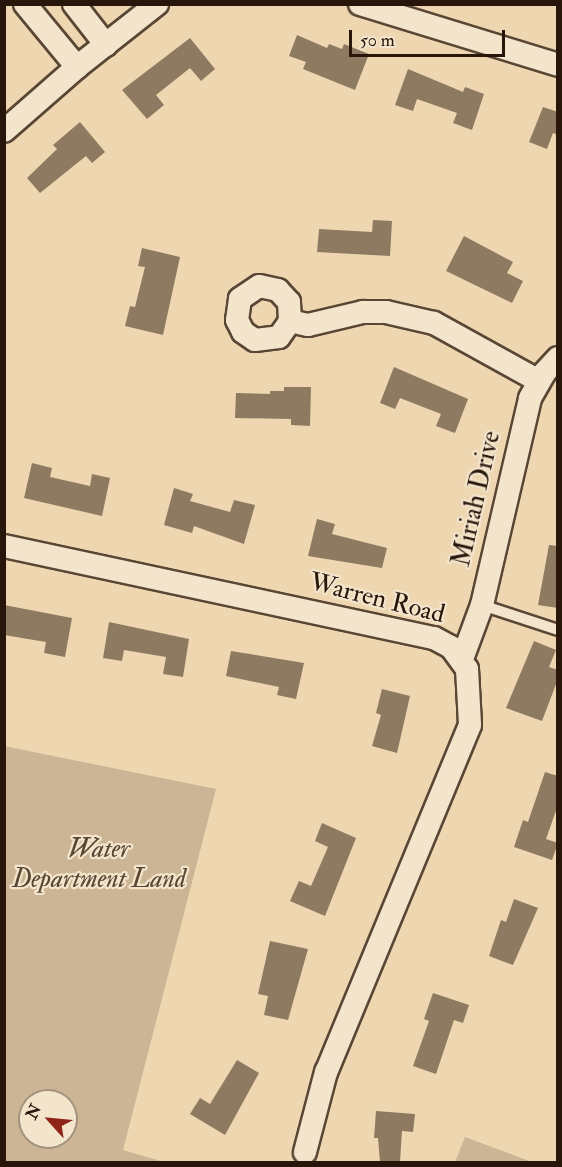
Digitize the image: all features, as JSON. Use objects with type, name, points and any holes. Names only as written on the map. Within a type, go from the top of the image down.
[{"type":"street","points":[[25,4],[77,67]]},
{"type":"street","points":[[74,4],[106,45]]},
{"type":"street","points":[[4,131],[77,67],[157,4]]},
{"type":"street","points":[[360,4],[558,64]]},
{"type":"street","points":[[290,321],[308,325],[375,312],[421,319],[461,336],[539,381]]},
{"type":"street","name":"Miriah Drive","points":[[462,659],[482,605],[524,418],[539,381],[558,358]]},
{"type":"street","name":"Warren Road","points":[[4,546],[434,638],[451,647],[462,659],[470,681],[470,725],[326,1072],[305,1152]]},
{"type":"lane","points":[[482,605],[558,630]]},
{"type":"green space","name":"Water Department Land","points":[[4,746],[216,789],[123,1150],[164,1162],[5,1162]]},
{"type":"green space","points":[[465,1137],[532,1162],[455,1162]]},
{"type":"building","points":[[297,35],[327,48],[329,44],[342,49],[344,44],[369,54],[355,90],[303,69],[306,62],[289,56]]},
{"type":"building","points":[[190,38],[215,69],[201,81],[190,68],[156,95],[164,105],[147,119],[122,90]]},
{"type":"building","points":[[408,69],[463,92],[465,87],[484,94],[472,130],[453,123],[457,113],[417,99],[413,111],[395,105]]},
{"type":"building","points":[[543,107],[558,112],[558,135],[553,133],[547,149],[529,142]]},
{"type":"building","points":[[80,122],[105,152],[92,163],[86,156],[40,193],[27,178],[57,149],[53,145]]},
{"type":"building","points":[[373,220],[392,221],[390,256],[317,252],[319,229],[372,232]]},
{"type":"building","points":[[464,236],[513,262],[507,273],[523,281],[512,303],[446,271]]},
{"type":"building","points":[[142,248],[180,257],[163,335],[125,326],[130,306],[135,307],[145,267],[138,266]]},
{"type":"building","points":[[394,367],[468,399],[455,433],[436,426],[441,414],[400,398],[395,409],[380,403]]},
{"type":"building","points":[[284,387],[311,387],[310,426],[291,425],[291,419],[235,418],[236,393],[270,394],[270,391],[284,391]]},
{"type":"building","points":[[32,463],[52,468],[50,477],[90,486],[92,474],[110,478],[102,516],[24,498]]},
{"type":"building","points":[[174,488],[193,494],[190,501],[230,512],[234,500],[255,505],[244,544],[194,526],[192,533],[164,525]]},
{"type":"building","points":[[317,519],[335,524],[332,534],[387,548],[382,568],[308,556]]},
{"type":"building","points":[[549,545],[558,546],[558,608],[538,605]]},
{"type":"building","points":[[4,605],[72,618],[65,657],[44,653],[46,642],[4,635]]},
{"type":"building","points":[[109,622],[189,639],[183,677],[163,674],[166,657],[124,650],[122,661],[103,658]]},
{"type":"building","points":[[534,641],[556,650],[549,667],[558,670],[558,679],[542,721],[506,708]]},
{"type":"building","points":[[231,651],[304,663],[296,699],[277,695],[279,687],[226,676]]},
{"type":"building","points":[[382,689],[410,696],[397,753],[372,746],[381,715],[376,713]]},
{"type":"building","points":[[545,772],[558,776],[558,805],[546,839],[558,843],[552,860],[514,847],[523,820],[528,822]]},
{"type":"building","points":[[322,823],[356,838],[325,916],[290,901],[299,881],[311,886],[328,847],[315,841]]},
{"type":"building","points":[[514,899],[538,908],[513,965],[489,956],[501,920],[506,922]]},
{"type":"building","points":[[270,941],[308,949],[288,1020],[264,1015],[268,996],[258,994]]},
{"type":"building","points":[[433,993],[469,1005],[463,1023],[454,1020],[436,1074],[413,1066],[429,1021],[424,1019]]},
{"type":"building","points":[[237,1060],[259,1073],[225,1135],[190,1114],[200,1098],[210,1104]]},
{"type":"building","points":[[376,1111],[415,1114],[413,1132],[402,1131],[400,1162],[380,1162],[378,1138],[374,1138]]}]
